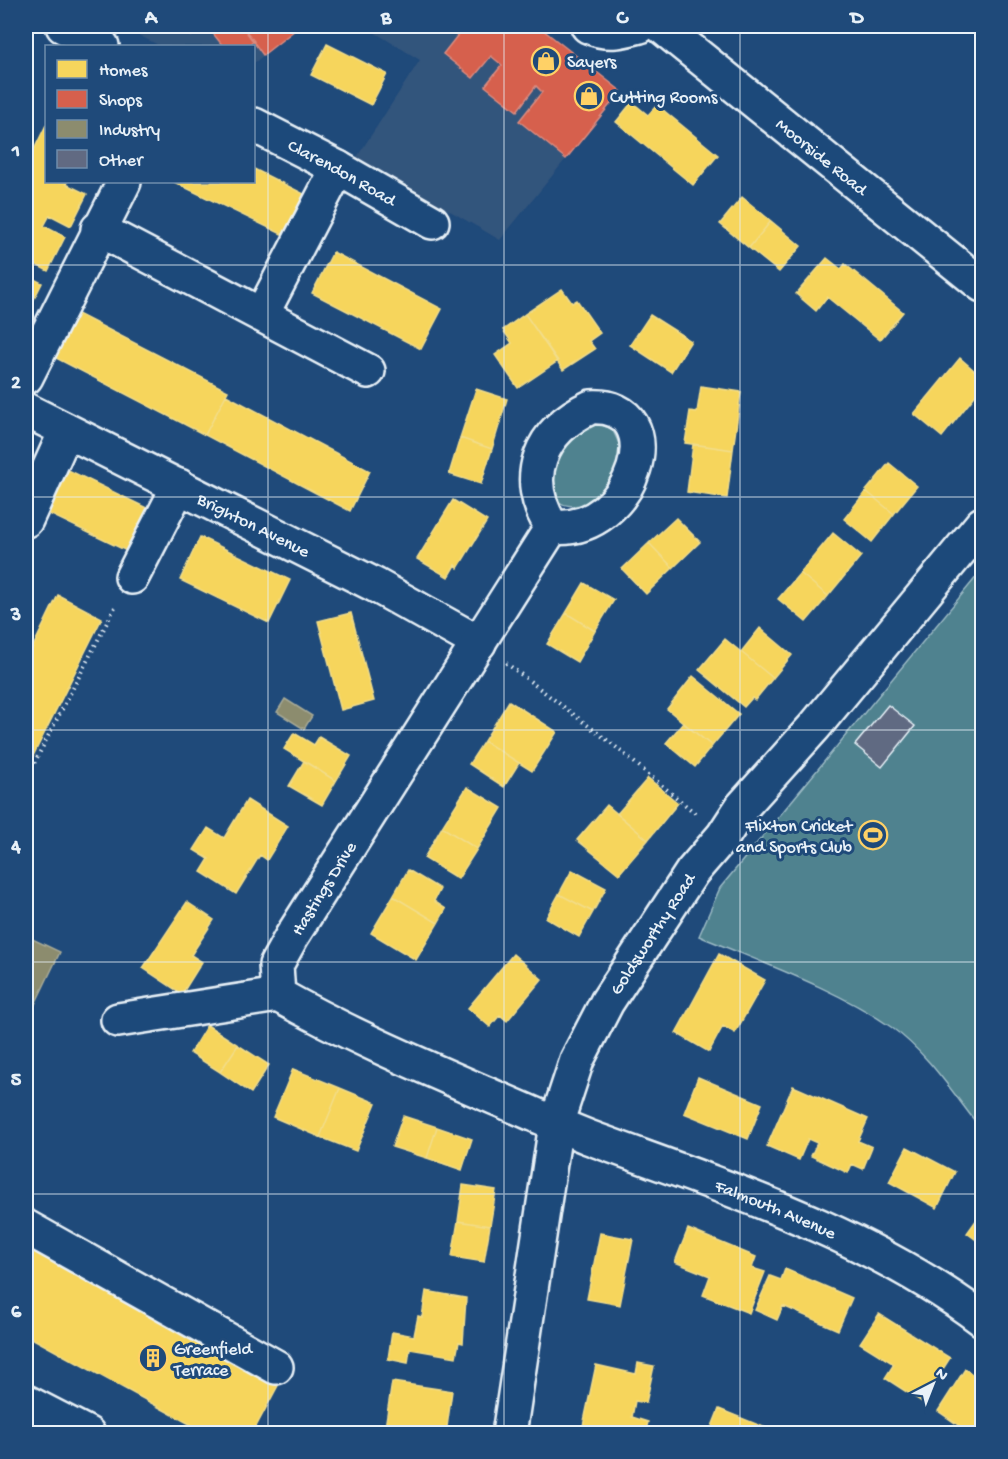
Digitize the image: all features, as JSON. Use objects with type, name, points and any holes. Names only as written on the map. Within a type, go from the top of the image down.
[{"type":"street","points":[[63,26],[99,38]]},
{"type":"street","points":[[588,26],[600,32],[617,33],[640,26]]},
{"type":"street","name":"Moorside Road","points":[[661,26],[982,285]]},
{"type":"street","name":"Clarendon Road","points":[[255,125],[338,168],[432,222]]},
{"type":"street","points":[[262,314],[338,168]]},
{"type":"street","points":[[26,377],[98,229],[123,183]]},
{"type":"street","points":[[98,229],[368,371]]},
{"type":"street","name":"Brighton Avenue","points":[[26,410],[375,585],[479,643]]},
{"type":"street","points":[[26,520],[66,430]]},
{"type":"street","points":[[132,577],[178,486]]},
{"type":"street","name":"Goldsworthy Road","points":[[509,1434],[556,1124],[577,1060],[607,1002],[692,872],[723,836],[742,807],[815,726],[982,524]]},
{"type":"street","name":"Hastings Drive","points":[[278,995],[276,965],[292,936],[552,527]]},
{"type":"street","points":[[118,1020],[278,995],[395,1055],[556,1124]]},
{"type":"street","name":"Falmouth Avenue","points":[[556,1124],[747,1195],[834,1234],[917,1274],[982,1319]]},
{"type":"street","points":[[26,1227],[276,1367]]},
{"type":"street","points":[[26,1404],[88,1434]]},
{"type":"path","points":[[26,779],[132,577]]},
{"type":"path","points":[[479,643],[611,743],[723,836]]},
{"type":"shaded area","points":[[126,26],[300,26],[255,62],[255,45],[158,45],[125,28]]},
{"type":"shaded area","points":[[364,26],[538,26],[621,91],[500,240],[357,157],[420,60]]},
{"type":"green space","points":[[594,422],[612,429],[616,437],[621,457],[618,472],[612,482],[595,498],[585,504],[564,505],[554,499],[554,472],[559,453],[572,438]]},
{"type":"green space","name":"Flixton Cricket and Sports Club","points":[[982,570],[982,1130],[929,1062],[891,1027],[823,988],[699,936],[720,888]]},
{"type":"building: Homes","points":[[327,44],[387,74],[371,105],[311,75]]},
{"type":"building: Homes","points":[[632,102],[648,115],[657,105],[718,155],[693,185],[616,122]]},
{"type":"building: Homes","points":[[45,127],[45,183],[66,183],[87,194],[71,226],[50,215],[44,226],[65,237],[48,271],[27,260],[26,263],[26,166]]},
{"type":"building: Homes","points":[[255,170],[312,198],[292,239],[176,183],[255,183]]},
{"type":"building: Homes","points":[[742,197],[771,221],[749,248],[720,224]]},
{"type":"building: Homes","points":[[771,221],[801,246],[779,272],[749,248]]},
{"type":"building: Homes","points":[[333,252],[442,309],[421,349],[312,293]]},
{"type":"building: Homes","points":[[827,258],[841,269],[845,264],[903,312],[880,340],[827,297],[816,311],[796,294]]},
{"type":"building: Homes","points":[[26,275],[42,283],[26,315]]},
{"type":"building: Homes","points":[[562,289],[572,303],[577,300],[600,333],[589,341],[595,349],[563,370],[525,314]]},
{"type":"building: Homes","points":[[76,313],[228,391],[205,435],[54,357]]},
{"type":"building: Homes","points":[[525,314],[558,361],[518,388],[495,355],[512,343],[503,330]]},
{"type":"building: Homes","points":[[650,315],[691,341],[671,372],[630,345]]},
{"type":"building: Homes","points":[[960,358],[982,377],[982,387],[942,437],[914,414]]},
{"type":"building: Homes","points":[[701,386],[741,392],[733,450],[685,443],[690,411],[697,412]]},
{"type":"building: Homes","points":[[476,389],[507,399],[492,449],[460,438]]},
{"type":"building: Homes","points":[[226,395],[370,471],[350,511],[205,435]]},
{"type":"building: Homes","points":[[460,438],[492,449],[481,484],[449,474]]},
{"type":"building: Homes","points":[[693,444],[733,450],[727,498],[687,492]]},
{"type":"building: Homes","points":[[889,463],[917,486],[894,514],[866,491]]},
{"type":"building: Homes","points":[[64,468],[153,511],[133,554],[43,511]]},
{"type":"building: Homes","points":[[866,491],[894,514],[872,542],[844,519]]},
{"type":"building: Homes","points":[[453,500],[487,521],[458,568],[455,565],[448,577],[417,559]]},
{"type":"building: Homes","points":[[676,518],[700,542],[673,568],[649,543]]},
{"type":"building: Homes","points":[[833,533],[861,556],[828,596],[800,573]]},
{"type":"building: Homes","points":[[200,537],[290,580],[269,623],[180,580]]},
{"type":"building: Homes","points":[[649,543],[673,568],[646,594],[622,569]]},
{"type":"building: Homes","points":[[800,573],[828,596],[806,622],[778,599]]},
{"type":"building: Homes","points":[[584,583],[614,600],[595,631],[566,613]]},
{"type":"building: Homes","points":[[58,595],[102,618],[26,770],[26,661]]},
{"type":"building: Homes","points":[[351,613],[374,701],[341,710],[318,621]]},
{"type":"building: Homes","points":[[566,613],[595,631],[577,662],[547,644]]},
{"type":"building: Homes","points":[[760,628],[792,655],[773,678],[741,652]]},
{"type":"building: Homes","points":[[725,639],[773,678],[755,700],[752,698],[744,707],[699,670]]},
{"type":"building: Homes","points":[[693,676],[739,714],[712,746],[667,709]]},
{"type":"building: Homes","points":[[509,701],[557,732],[532,771],[484,741]]},
{"type":"building: Homes","points":[[683,723],[712,746],[695,767],[666,743]]},
{"type":"building: Homes","points":[[294,733],[314,745],[319,737],[351,756],[336,781],[284,749]]},
{"type":"building: Homes","points":[[484,741],[519,763],[504,787],[469,764]]},
{"type":"building: Homes","points":[[304,761],[336,781],[322,805],[289,786]]},
{"type":"building: Homes","points":[[648,778],[678,803],[648,840],[617,814]]},
{"type":"building: Homes","points":[[467,787],[502,808],[477,849],[442,827]]},
{"type":"building: Homes","points":[[247,800],[288,826],[267,860],[260,855],[236,894],[201,872],[209,859],[194,850],[208,828],[224,838]]},
{"type":"building: Homes","points":[[607,805],[648,840],[619,874],[577,840]]},
{"type":"building: Homes","points":[[442,827],[477,849],[458,879],[424,858]]},
{"type":"building: Homes","points":[[408,870],[440,889],[434,901],[446,909],[438,923],[393,896]]},
{"type":"building: Homes","points":[[572,870],[606,888],[593,912],[559,894]]},
{"type":"building: Homes","points":[[559,894],[593,912],[579,937],[546,918]]},
{"type":"building: Homes","points":[[393,896],[438,923],[416,960],[371,933]]},
{"type":"building: Homes","points":[[187,902],[214,920],[191,955],[202,962],[182,994],[143,968]]},
{"type":"building: Homes","points":[[513,954],[542,979],[507,1021],[500,1015],[490,1027],[468,1008]]},
{"type":"building: Homes","points":[[719,954],[765,980],[735,1033],[723,1026],[709,1052],[676,1033]]},
{"type":"building: Homes","points":[[207,1025],[238,1045],[220,1072],[190,1053]]},
{"type":"building: Homes","points":[[238,1045],[269,1065],[251,1093],[220,1072]]},
{"type":"building: Homes","points":[[293,1069],[340,1088],[320,1137],[273,1117]]},
{"type":"building: Homes","points":[[698,1077],[762,1104],[748,1139],[684,1113]]},
{"type":"building: Homes","points":[[793,1086],[868,1119],[858,1141],[872,1147],[863,1169],[852,1164],[848,1173],[811,1156],[817,1143],[808,1139],[799,1160],[767,1146]]},
{"type":"building: Homes","points":[[340,1088],[376,1103],[356,1151],[320,1137]]},
{"type":"building: Homes","points":[[403,1116],[437,1127],[427,1158],[392,1147]]},
{"type":"building: Homes","points":[[437,1127],[472,1139],[462,1170],[427,1158]]},
{"type":"building: Homes","points":[[907,1147],[955,1172],[937,1208],[889,1182]]},
{"type":"building: Homes","points":[[463,1185],[496,1190],[490,1226],[458,1221]]},
{"type":"building: Homes","points":[[982,1212],[982,1244],[967,1233]]},
{"type":"building: Homes","points":[[458,1221],[490,1226],[484,1262],[452,1257]]},
{"type":"building: Homes","points":[[688,1229],[756,1257],[752,1268],[765,1272],[749,1313],[703,1295],[710,1276],[675,1262]]},
{"type":"building: Homes","points":[[600,1233],[633,1239],[620,1305],[587,1299]]},
{"type":"building: Homes","name":"Greenfield Terrace","points":[[26,1242],[281,1380],[252,1434],[208,1434],[26,1335]]},
{"type":"building: Homes","points":[[785,1269],[852,1298],[838,1330],[783,1306],[777,1320],[755,1310],[770,1276],[781,1280]]},
{"type":"building: Homes","points":[[426,1291],[466,1298],[463,1343],[459,1342],[456,1357],[410,1349],[408,1363],[388,1359],[392,1332],[414,1336],[418,1316],[422,1317]]},
{"type":"building: Homes","points":[[879,1314],[950,1358],[922,1402],[885,1378],[894,1364],[860,1343]]},
{"type":"building: Homes","points":[[638,1363],[654,1366],[646,1403],[635,1401],[632,1417],[648,1422],[645,1434],[604,1434],[605,1431],[583,1426],[596,1365],[636,1374]]},
{"type":"building: Homes","points":[[965,1369],[982,1381],[982,1434],[971,1434],[938,1411]]},
{"type":"building: Homes","points":[[392,1382],[452,1391],[446,1434],[384,1434]]},
{"type":"building: Homes","points":[[719,1409],[781,1434],[709,1434]]},
{"type":"building: Shops","points":[[168,26],[204,26],[191,36]]},
{"type":"building: Shops","points":[[207,26],[242,26],[254,41],[248,45],[222,45]]},
{"type":"building: Shops","points":[[242,26],[300,26],[263,55]]},
{"type":"building: Shops","points":[[454,26],[538,26],[621,91],[566,159],[519,121],[542,92],[536,86],[517,111],[485,86],[502,65],[491,56],[473,78],[443,54],[461,31]]},
{"type":"building: Industry","points":[[285,699],[312,716],[304,729],[277,712]]},
{"type":"building: Industry","points":[[26,936],[60,952],[26,1023]]},
{"type":"building: Other","points":[[888,705],[915,726],[882,767],[855,745]]},
{"type":"place","name":"Sayers","points":[[546,61]]},
{"type":"place","name":"Cutting Rooms","points":[[589,96]]},
{"type":"place","name":"Flixton Cricket and Sports Club","points":[[873,835]]},
{"type":"place","name":"Greenfield Terrace","points":[[153,1358]]}]
